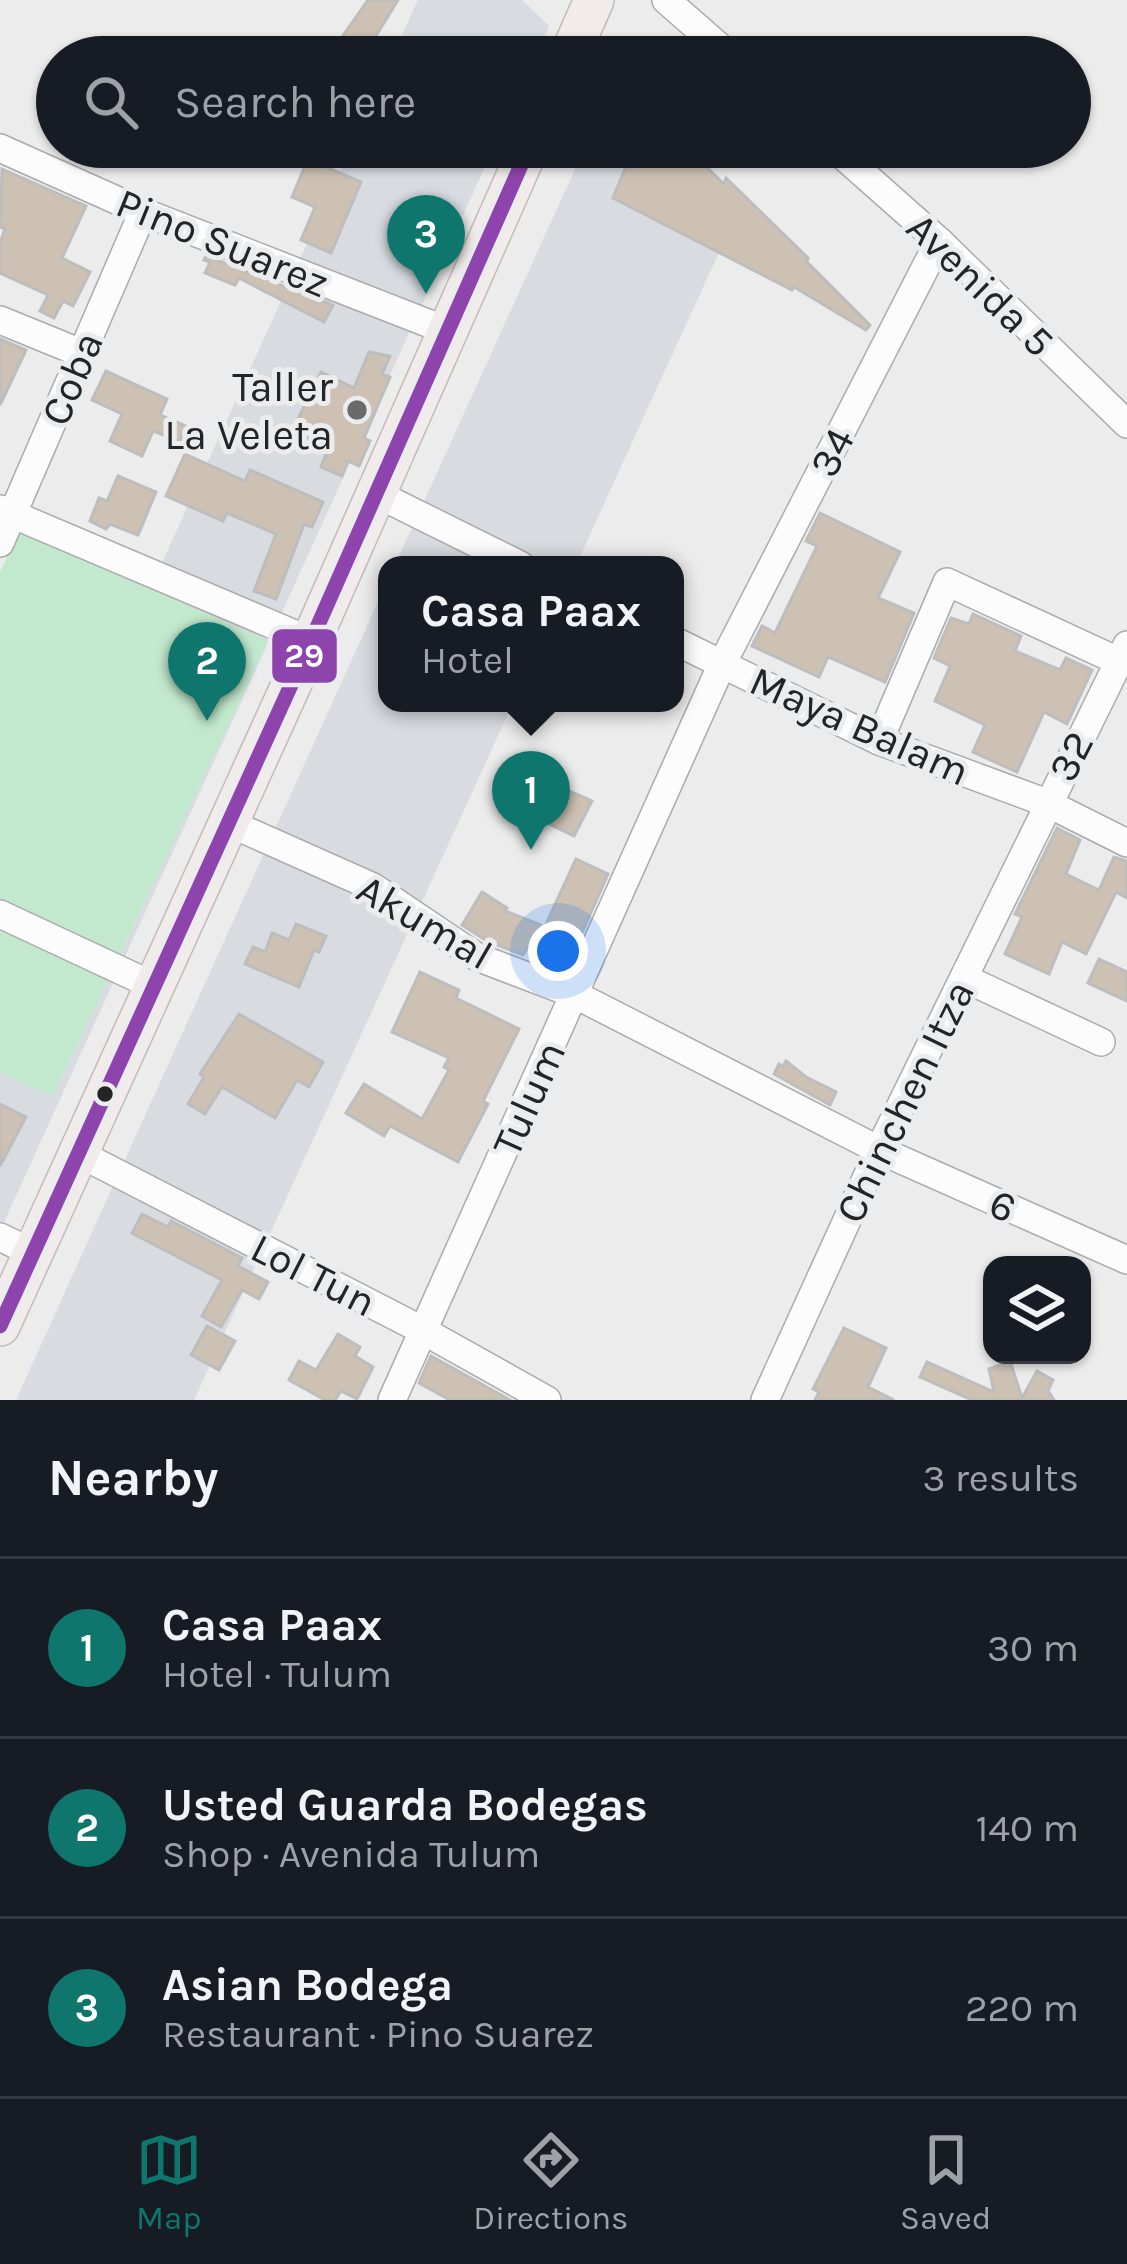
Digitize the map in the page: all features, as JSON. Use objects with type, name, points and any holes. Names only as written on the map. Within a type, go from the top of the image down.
[{"type":"highway","points":[[574,36],[582,6]]},
{"type":"highway","points":[[0,1326],[16,1245],[78,1153],[520,168]]},
{"type":"street","points":[[666,0],[707,36]]},
{"type":"street","name":"Pino Suarez","points":[[0,148],[36,164]]},
{"type":"street","name":"Pino Suarez","points":[[44,168],[142,212],[448,331]]},
{"type":"street","name":"Avenida 5","points":[[857,168],[939,241],[1127,424]]},
{"type":"street","name":"Coba","points":[[0,543],[7,512],[142,212]]},
{"type":"street","name":"34","points":[[722,664],[939,241]]},
{"type":"street","points":[[0,320],[82,353]]},
{"type":"street","points":[[375,493],[502,556]]},
{"type":"street","points":[[7,512],[311,641]]},
{"type":"street","points":[[879,741],[947,582],[1123,653]]},
{"type":"street","name":"Maya Balam","points":[[684,645],[879,741],[1047,803],[1127,843]]},
{"type":"street","name":"32","points":[[1047,803],[1123,653]]},
{"type":"street","name":"Tulum","points":[[392,1400],[722,664]]},
{"type":"street","name":"Chinchen Itza","points":[[765,1400],[879,1150],[1047,803]]},
{"type":"street","name":"Akumal","points":[[227,822],[373,887],[478,957],[574,994],[879,1150]]},
{"type":"street","points":[[0,914],[152,985]]},
{"type":"street","points":[[964,977],[1101,1042]]},
{"type":"street","name":"6","points":[[879,1150],[1127,1260]]},
{"type":"street","name":"Lol Tun","points":[[78,1153],[422,1330],[547,1400]]},
{"type":"shaded area","points":[[418,0],[522,0],[549,26],[544,36],[402,36]]},
{"type":"shaded area","points":[[341,168],[484,168],[0,1231],[0,919]]},
{"type":"shaded area","points":[[575,168],[694,168],[738,211],[580,556],[399,556]]},
{"type":"shaded area","points":[[378,602],[378,712],[509,712],[194,1400],[16,1400]]},
{"type":"green space","points":[[21,531],[268,641],[53,1096],[0,1073],[0,571]]},
{"type":"building","points":[[368,0],[398,0],[376,36],[343,36]]},
{"type":"building","points":[[304,168],[329,168],[361,182],[331,253],[301,240],[315,207],[292,197]]},
{"type":"building","points":[[625,168],[708,168],[724,184],[726,178],[870,325],[866,330],[794,287],[613,198]]},
{"type":"building","points":[[2,169],[86,206],[62,258],[90,272],[73,306],[63,301],[54,318],[40,311],[48,295],[0,273],[5,229],[0,227]]},
{"type":"building","points":[[206,256],[333,305],[324,322],[239,278],[235,285],[205,273],[210,262],[204,260]]},
{"type":"building","points":[[0,339],[26,350],[0,405]]},
{"type":"building","points":[[369,352],[390,356],[382,374],[390,377],[364,438],[370,441],[359,466],[348,461],[342,476],[321,467],[328,449],[292,431],[321,372],[354,388]]},
{"type":"building","points":[[106,371],[167,399],[160,415],[186,426],[180,441],[153,431],[142,456],[110,441],[122,414],[92,400]]},
{"type":"building","points":[[185,454],[245,481],[250,470],[323,502],[312,527],[304,524],[276,599],[254,591],[276,534],[227,513],[223,521],[166,496]]},
{"type":"building","points":[[118,476],[156,492],[138,535],[90,521],[99,498],[107,501]]},
{"type":"building","points":[[820,513],[900,552],[878,598],[914,613],[885,682],[828,657],[819,677],[752,646],[762,626],[775,633],[817,546],[806,541]]},
{"type":"building","points":[[973,614],[1021,636],[1015,651],[1060,670],[1066,658],[1092,670],[1067,724],[1044,712],[1017,772],[973,752],[985,725],[935,701],[950,666],[934,658],[951,618],[969,624]]},
{"type":"building","points":[[549,782],[592,801],[574,836],[531,815]]},
{"type":"building","points":[[1057,828],[1080,840],[1066,874],[1099,890],[1114,857],[1127,861],[1127,898],[1116,892],[1086,954],[1062,942],[1049,974],[1005,954],[1022,917],[1015,914]]},
{"type":"building","points":[[576,859],[608,874],[573,953],[540,937]]},
{"type":"building","points":[[482,892],[505,911],[541,925],[523,955],[462,925]]},
{"type":"building","points":[[296,924],[326,936],[319,952],[314,950],[299,987],[245,964],[253,947],[265,952],[272,933],[289,940]]},
{"type":"building","points":[[1099,959],[1127,972],[1127,1001],[1088,983]]},
{"type":"building","points":[[420,972],[459,990],[456,998],[519,1029],[458,1162],[390,1126],[384,1136],[346,1113],[364,1084],[422,1119],[449,1070],[444,1067],[449,1058],[392,1032]]},
{"type":"building","points":[[239,1014],[323,1062],[309,1087],[297,1080],[275,1118],[222,1087],[205,1114],[188,1104],[204,1077],[200,1074]]},
{"type":"building","points":[[786,1061],[836,1092],[830,1105],[774,1074]]},
{"type":"building","points":[[0,1104],[26,1117],[0,1166]]},
{"type":"building","points":[[142,1214],[168,1227],[171,1221],[242,1258],[238,1266],[268,1282],[259,1299],[242,1290],[221,1327],[202,1316],[222,1280],[132,1233]]},
{"type":"building","points":[[207,1326],[235,1341],[219,1370],[191,1355]]},
{"type":"building","points":[[844,1328],[886,1348],[868,1387],[894,1400],[815,1400],[819,1392],[813,1389]]},
{"type":"building","points":[[338,1334],[360,1347],[355,1356],[373,1367],[357,1399],[341,1391],[335,1400],[325,1400],[289,1380],[299,1361],[316,1370]]},
{"type":"building","points":[[431,1356],[510,1400],[450,1400],[419,1383]]},
{"type":"building","points":[[927,1362],[994,1392],[989,1369],[1011,1364],[1022,1398],[1037,1371],[1053,1380],[1048,1391],[1054,1400],[972,1400],[920,1377]]},
{"type":"transit line","name":"29","points":[[0,1326],[520,168]]},
{"type":"place","name":"Asian Bodega","points":[[426,294]]},
{"type":"place","name":"Taller La Veleta","points":[[357,410]]},
{"type":"place","name":"Usted Guarda Bodegas","points":[[207,721]]},
{"type":"place","name":"Casa Paax","points":[[531,850]]}]
